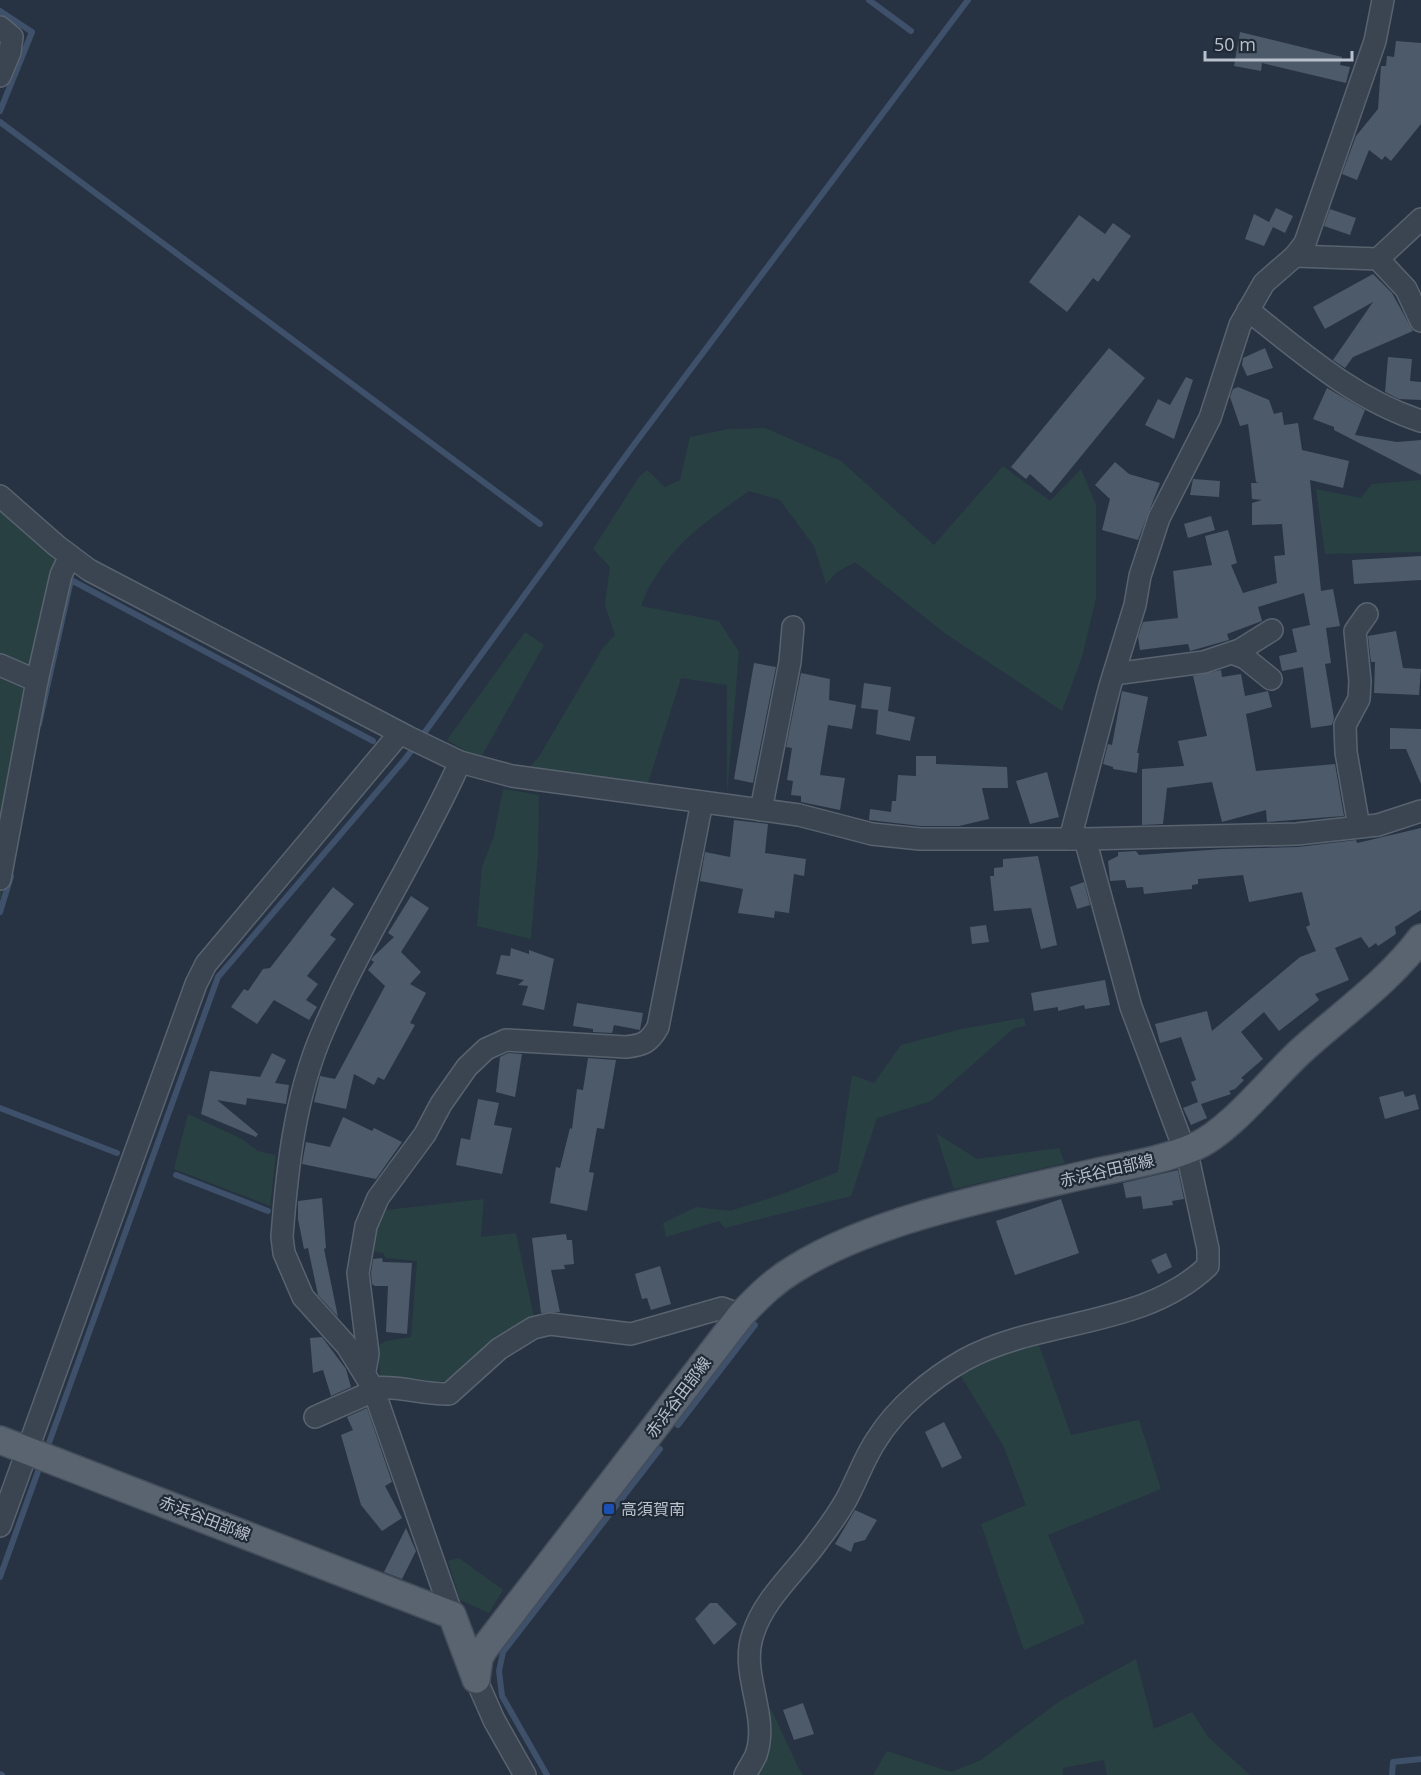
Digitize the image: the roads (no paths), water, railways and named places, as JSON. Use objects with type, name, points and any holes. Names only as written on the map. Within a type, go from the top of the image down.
[{"type":"main road","name":"赤浜谷田部線","points":[[476,1679],[479,1658],[484,1649],[741,1315],[764,1290],[796,1267],[839,1246],[878,1231],[945,1209],[1185,1151],[1210,1137],[1237,1114],[1301,1050],[1376,988],[1421,938]]},
{"type":"main road","name":"赤浜谷田部線","points":[[0,1440],[452,1615]]},
{"type":"main road","points":[[452,1615],[476,1679]]},
{"type":"street","points":[[745,1775],[756,1754],[760,1727],[749,1667],[753,1633],[765,1609],[818,1542],[846,1501],[877,1438],[920,1392],[936,1378],[966,1359],[1001,1344],[1149,1303],[1180,1288],[1208,1266],[1208,1250],[1185,1151],[1131,1007],[1077,839],[1114,674],[1159,518],[1210,418],[1237,334],[1248,310],[1264,283],[1295,256],[1305,243],[1375,41],[1383,0]]},
{"type":"street","points":[[0,27],[12,37],[10,52],[0,76]]},
{"type":"street","points":[[1378,259],[1421,219]]},
{"type":"street","points":[[1295,256],[1378,259],[1406,289],[1421,321]]},
{"type":"street","points":[[1248,310],[1321,369],[1361,395],[1388,410],[1421,421]]},
{"type":"street","points":[[0,496],[89,570],[410,738],[460,762],[512,776],[799,815],[872,834],[920,839],[1077,839],[1298,834],[1359,827],[1404,818],[1421,811]]},
{"type":"street","points":[[0,879],[37,681],[61,575],[70,556]]},
{"type":"street","points":[[1359,827],[1346,752],[1345,725],[1359,699],[1360,681],[1355,631],[1367,614]]},
{"type":"street","points":[[761,810],[790,662],[794,627]]},
{"type":"street","points":[[1114,674],[1204,662],[1232,653],[1272,630]]},
{"type":"street","points":[[1232,653],[1245,658],[1271,680]]},
{"type":"street","points":[[0,665],[37,681]]},
{"type":"street","points":[[0,1526],[39,1454],[196,984],[206,964],[410,738]]},
{"type":"street","points":[[371,1383],[328,1324],[303,1297],[291,1274],[284,1253],[282,1237],[287,1181],[297,1122],[322,1033],[383,911],[442,804],[460,762]]},
{"type":"street","points":[[452,1615],[371,1383],[358,1273],[366,1226],[378,1198],[425,1134],[441,1104],[467,1067],[486,1049],[506,1040],[626,1047],[645,1044],[652,1038],[658,1027],[702,802]]},
{"type":"street","points":[[315,1417],[371,1383],[436,1395],[449,1394],[515,1337],[550,1324],[632,1334],[722,1308],[741,1315]]},
{"type":"street","points":[[476,1679],[490,1712],[525,1775]]},
{"type":"waterway","points":[[869,0],[911,31]]},
{"type":"waterway","points":[[46,1451],[218,977],[406,758],[633,446],[968,0]]},
{"type":"waterway","points":[[0,11],[32,32],[0,111]]},
{"type":"waterway","points":[[0,122],[540,524]]},
{"type":"waterway","points":[[39,724],[71,580],[373,741]]},
{"type":"waterway","points":[[0,912],[11,876]]},
{"type":"waterway","points":[[0,1108],[117,1153]]},
{"type":"waterway","points":[[176,1175],[268,1211]]},
{"type":"waterway","points":[[678,1425],[755,1325]]},
{"type":"waterway","points":[[547,1775],[502,1696],[499,1671],[503,1652],[660,1449]]},
{"type":"waterway","points":[[0,1577],[41,1463]]},
{"type":"waterway","points":[[1392,1775],[1393,1762],[1421,1759]]},
{"type":"place","name":"高須賀南","points":[[609,1509]]}]
